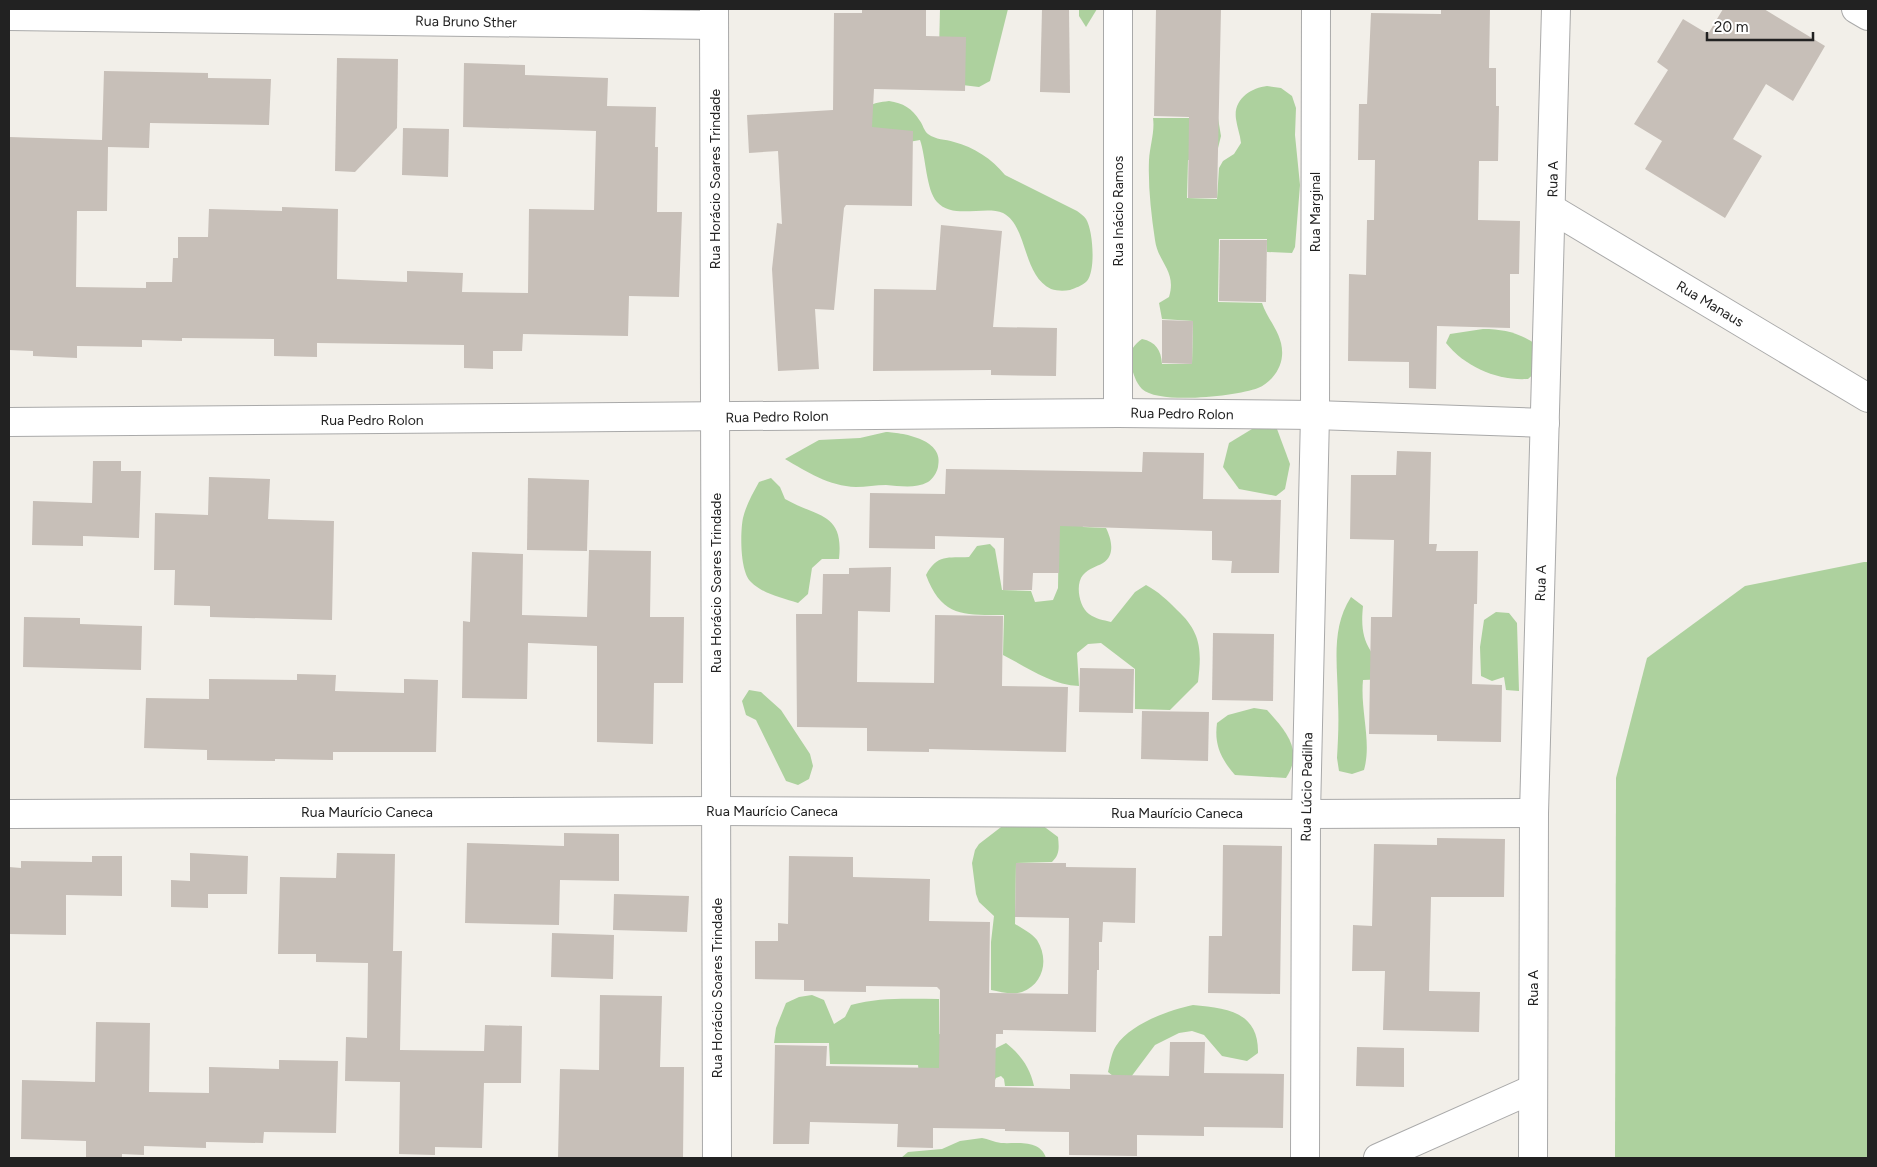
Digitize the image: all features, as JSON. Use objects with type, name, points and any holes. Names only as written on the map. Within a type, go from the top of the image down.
[{"type":"street","name":"Rua Inácio Ramos","points":[[1118,9],[1118,414]]},
{"type":"street","name":"Rua Marginal","points":[[1315,415],[1316,9]]},
{"type":"street","name":"Rua A","points":[[1533,1158],[1534,813],[1556,9]]},
{"type":"street","points":[[1856,9],[1868,16]]},
{"type":"street","name":"Rua Bruno Sther","points":[[9,16],[714,17]]},
{"type":"street","name":"Rua Horácio Soares Trindade","points":[[714,17],[717,1158]]},
{"type":"street","name":"Rua Manaus","points":[[1552,209],[1868,398]]},
{"type":"street","name":"Rua Pedro Rolon","points":[[9,422],[1118,414],[1315,415],[1545,422]]},
{"type":"street","name":"Rua Lúcio Padilha","points":[[1305,1158],[1306,814],[1315,415]]},
{"type":"street","name":"Rua Maurício Caneca","points":[[9,814],[717,811],[1306,814],[1534,813]]},
{"type":"street","points":[[1378,1158],[1532,1089]]},
{"type":"green space","points":[[940,9],[1008,9],[990,81],[979,87],[954,84],[939,51]]},
{"type":"green space","points":[[1079,9],[1097,9],[1086,27],[1079,16]]},
{"type":"green space","points":[[1267,86],[1281,88],[1292,96],[1296,108],[1295,135],[1300,185],[1295,247],[1292,253],[1267,252],[1267,239],[1219,239],[1218,302],[1262,303],[1281,341],[1282,356],[1280,366],[1267,383],[1248,391],[1199,398],[1164,397],[1151,394],[1142,389],[1135,378],[1130,361],[1133,347],[1142,339],[1147,340],[1157,347],[1162,364],[1192,364],[1193,321],[1162,319],[1159,303],[1169,297],[1171,280],[1157,248],[1151,210],[1149,160],[1153,118],[1218,118],[1221,136],[1215,160],[1188,160],[1187,198],[1217,199],[1219,168],[1223,161],[1234,154],[1241,143],[1236,119],[1237,106],[1240,100],[1249,92]]},
{"type":"green space","points":[[889,101],[899,103],[910,109],[931,136],[975,150],[1005,175],[1077,211],[1083,216],[1088,224],[1092,250],[1092,268],[1087,281],[1081,286],[1070,290],[1060,291],[1051,289],[1035,273],[1022,239],[1011,219],[1003,213],[996,211],[952,210],[937,202],[933,197],[928,182],[920,140],[903,143],[859,122],[867,108]]},
{"type":"green space","points":[[1483,329],[1512,332],[1537,345],[1538,370],[1528,379],[1505,378],[1494,375],[1463,359],[1446,343],[1450,334]]},
{"type":"green space","points":[[1252,429],[1277,429],[1290,464],[1285,489],[1276,496],[1239,489],[1223,467],[1229,443]]},
{"type":"green space","points":[[886,432],[913,436],[930,444],[936,450],[939,458],[938,467],[930,481],[913,486],[846,486],[819,478],[785,459],[819,440],[860,438]]},
{"type":"green space","points":[[771,478],[780,487],[785,499],[826,518],[833,524],[837,532],[839,559],[822,559],[812,568],[808,594],[798,603],[761,590],[747,577],[743,561],[741,542],[744,513],[759,482]]},
{"type":"green space","points":[[1080,518],[1083,527],[1106,528],[1111,546],[1110,556],[1107,560],[1083,575],[1079,584],[1079,595],[1086,611],[1094,617],[1111,622],[1135,592],[1146,585],[1159,593],[1185,618],[1195,634],[1200,660],[1198,682],[1170,710],[1135,709],[1135,669],[1101,643],[1088,644],[1077,653],[1079,686],[1049,679],[1030,670],[1003,655],[1004,615],[966,614],[947,607],[932,589],[926,575],[934,563],[939,560],[969,557],[977,546],[990,544],[995,549],[1002,590],[1031,591],[1035,602],[1053,600],[1058,588],[1059,520]]},
{"type":"green space","points":[[1868,562],[1868,1158],[1615,1158],[1616,778],[1647,658],[1745,586]]},
{"type":"green space","points":[[1351,597],[1363,606],[1362,619],[1365,638],[1388,679],[1363,680],[1366,759],[1364,770],[1352,774],[1339,771],[1337,758],[1338,635],[1344,609]]},
{"type":"green space","points":[[1496,612],[1509,613],[1517,623],[1519,691],[1506,690],[1504,677],[1492,681],[1481,676],[1480,647],[1484,620]]},
{"type":"green space","points":[[749,690],[761,692],[781,710],[810,754],[813,766],[809,779],[798,785],[786,781],[756,720],[746,715],[742,701]]},
{"type":"green space","points":[[1254,708],[1267,710],[1281,726],[1290,742],[1293,750],[1293,759],[1286,778],[1235,775],[1222,757],[1218,745],[1217,723],[1228,715]]},
{"type":"green space","points":[[1005,824],[1042,825],[1058,837],[1059,844],[1058,854],[1052,862],[1016,863],[1015,924],[1030,933],[1037,940],[1041,947],[1043,963],[1040,977],[1035,983],[1022,992],[1014,993],[991,990],[991,942],[994,916],[979,902],[976,894],[972,863],[975,850],[979,844]]},
{"type":"green space","points":[[812,995],[824,1000],[834,1024],[845,1017],[851,1005],[862,1002],[939,999],[939,1034],[969,1039],[994,1049],[1006,1043],[1024,1062],[1034,1086],[1005,1086],[1004,1079],[1001,1076],[996,1078],[994,1082],[919,1074],[918,1065],[830,1064],[829,1043],[774,1043],[776,1028],[786,1003],[799,997]]},
{"type":"green space","points":[[1193,1005],[1218,1008],[1239,1015],[1253,1029],[1257,1039],[1258,1053],[1247,1061],[1222,1056],[1204,1035],[1192,1031],[1179,1033],[1155,1045],[1131,1077],[1118,1080],[1108,1072],[1116,1046],[1122,1038],[1151,1019],[1173,1010]]},
{"type":"green space","points":[[982,1138],[1001,1143],[1033,1145],[1043,1152],[1046,1158],[901,1158],[908,1152],[942,1149],[960,1141]]},
{"type":"building","points":[[862,9],[926,9],[926,36],[966,37],[965,91],[874,89],[872,127],[913,131],[912,206],[846,205],[844,208],[834,310],[815,309],[819,369],[778,371],[772,269],[777,223],[782,224],[778,151],[749,153],[747,115],[833,110],[834,13],[862,13]]},
{"type":"building","points":[[1042,9],[1069,9],[1070,93],[1040,92]]},
{"type":"building","points":[[1156,9],[1221,9],[1217,198],[1188,198],[1189,117],[1154,116]]},
{"type":"building","points":[[1441,9],[1490,9],[1489,68],[1496,68],[1496,106],[1499,106],[1498,161],[1479,161],[1478,220],[1520,221],[1519,274],[1510,274],[1510,328],[1437,326],[1436,389],[1409,388],[1409,362],[1348,361],[1349,274],[1366,275],[1367,220],[1374,220],[1375,160],[1358,160],[1359,104],[1367,104],[1371,13],[1441,14]]},
{"type":"building","points":[[1723,9],[1764,9],[1825,46],[1793,101],[1766,84],[1733,139],[1762,156],[1725,218],[1645,169],[1662,141],[1634,124],[1668,70],[1657,62],[1683,19],[1708,34]]},
{"type":"building","points":[[337,58],[398,59],[397,128],[355,172],[335,171]]},
{"type":"building","points":[[464,63],[525,65],[525,75],[608,78],[607,106],[656,107],[655,147],[658,147],[657,212],[682,212],[679,297],[629,296],[628,336],[523,334],[522,351],[493,351],[493,369],[464,368],[464,345],[317,343],[317,357],[274,356],[274,339],[182,338],[182,341],[142,340],[142,347],[77,346],[77,358],[33,356],[33,351],[9,350],[9,137],[102,140],[104,71],[208,73],[208,78],[271,79],[269,125],[150,123],[149,148],[108,147],[107,211],[77,211],[76,287],[146,288],[146,282],[172,282],[173,258],[178,258],[178,237],[208,237],[209,209],[282,211],[282,207],[338,209],[337,279],[407,282],[407,271],[463,273],[462,292],[528,293],[529,209],[594,210],[596,131],[463,127]]},
{"type":"building","points":[[403,128],[449,129],[448,177],[402,175]]},
{"type":"building","points":[[941,225],[1002,231],[993,327],[1057,328],[1056,376],[991,375],[991,370],[873,371],[874,289],[936,290]]},
{"type":"building","points":[[1220,240],[1267,240],[1266,302],[1219,301]]},
{"type":"building","points":[[1162,320],[1193,321],[1192,364],[1162,363]]},
{"type":"building","points":[[1397,451],[1431,452],[1429,544],[1437,544],[1436,551],[1478,551],[1477,604],[1474,604],[1472,684],[1502,685],[1501,742],[1437,741],[1437,735],[1369,734],[1371,617],[1392,617],[1394,540],[1350,539],[1351,475],[1396,475]]},
{"type":"building","points":[[1143,452],[1204,453],[1203,499],[1281,500],[1279,573],[1231,573],[1232,561],[1212,560],[1212,531],[1060,526],[1059,573],[1033,573],[1032,590],[1003,590],[1004,538],[935,536],[935,549],[869,548],[870,493],[945,494],[946,469],[1142,472]]},
{"type":"building","points":[[93,461],[121,461],[121,471],[141,471],[139,538],[83,536],[83,546],[32,545],[33,501],[92,503]]},
{"type":"building","points":[[209,477],[270,479],[268,519],[334,521],[332,620],[210,617],[210,606],[174,605],[175,570],[154,570],[155,513],[208,515]]},
{"type":"building","points":[[528,478],[589,480],[587,551],[527,550]]},
{"type":"building","points":[[589,550],[651,551],[650,617],[684,617],[683,683],[654,683],[653,744],[597,742],[597,646],[528,643],[527,699],[462,698],[463,621],[470,622],[472,552],[523,554],[522,615],[587,617]]},
{"type":"building","points":[[891,567],[890,612],[858,611],[857,682],[934,683],[935,615],[1003,616],[1002,686],[1068,687],[1066,752],[929,749],[929,752],[867,751],[867,728],[797,727],[796,614],[822,614],[823,574],[849,574],[849,568]]},
{"type":"building","points":[[24,617],[80,618],[80,624],[142,626],[141,670],[23,667]]},
{"type":"building","points":[[1213,633],[1274,634],[1273,701],[1212,700]]},
{"type":"building","points":[[1080,668],[1134,669],[1133,713],[1079,712]]},
{"type":"building","points":[[297,674],[336,675],[335,691],[404,693],[404,679],[438,680],[436,752],[333,752],[333,760],[275,759],[275,761],[207,760],[207,750],[144,748],[146,698],[209,699],[209,679],[297,680]]},
{"type":"building","points":[[1142,711],[1209,712],[1208,761],[1141,759]]},
{"type":"building","points":[[564,833],[619,834],[619,881],[560,880],[559,925],[465,923],[467,843],[564,846]]},
{"type":"building","points":[[1437,838],[1505,839],[1504,897],[1431,897],[1429,991],[1480,992],[1479,1032],[1383,1030],[1385,971],[1352,971],[1353,925],[1372,926],[1374,844],[1437,845]]},
{"type":"building","points":[[1223,845],[1282,846],[1280,994],[1208,993],[1209,936],[1222,936]]},
{"type":"building","points":[[190,853],[248,856],[247,894],[208,894],[208,908],[171,907],[171,880],[190,881]]},
{"type":"building","points":[[337,853],[395,854],[393,951],[402,951],[400,1050],[484,1051],[485,1025],[522,1026],[521,1083],[484,1083],[482,1148],[435,1147],[435,1155],[399,1154],[400,1082],[345,1081],[346,1037],[367,1038],[368,963],[316,962],[316,954],[278,954],[280,877],[336,878]]},
{"type":"building","points":[[92,856],[122,856],[122,896],[66,895],[66,935],[9,934],[9,867],[21,868],[21,861],[92,862]]},
{"type":"building","points":[[789,856],[853,857],[853,877],[930,879],[929,921],[990,922],[989,993],[1068,994],[1069,918],[1015,917],[1016,863],[1066,863],[1066,867],[1136,868],[1135,923],[1103,922],[1102,942],[1099,942],[1099,970],[1097,970],[1096,1032],[1003,1030],[1003,1034],[996,1034],[995,1087],[1070,1089],[1070,1074],[1169,1076],[1170,1042],[1205,1042],[1204,1073],[1284,1074],[1283,1128],[1204,1127],[1204,1136],[1137,1135],[1137,1156],[1069,1155],[1069,1132],[1005,1131],[1005,1129],[933,1128],[933,1148],[897,1147],[898,1124],[810,1122],[809,1144],[773,1144],[775,1045],[827,1046],[826,1066],[939,1068],[940,990],[937,987],[866,986],[866,992],[804,991],[804,980],[755,979],[755,941],[778,941],[778,923],[788,924]]},
{"type":"building","points":[[614,894],[689,896],[687,932],[613,930]]},
{"type":"building","points":[[552,933],[614,935],[613,979],[551,977]]},
{"type":"building","points":[[600,995],[662,996],[660,1067],[684,1067],[683,1158],[558,1158],[560,1069],[599,1070]]},
{"type":"building","points":[[96,1022],[150,1023],[149,1092],[209,1093],[209,1067],[279,1069],[279,1060],[338,1061],[336,1133],[264,1132],[263,1143],[206,1142],[206,1148],[144,1146],[144,1155],[122,1154],[122,1158],[86,1158],[86,1141],[21,1139],[22,1080],[95,1082]]},
{"type":"building","points":[[1357,1047],[1404,1048],[1404,1087],[1356,1086]]}]
